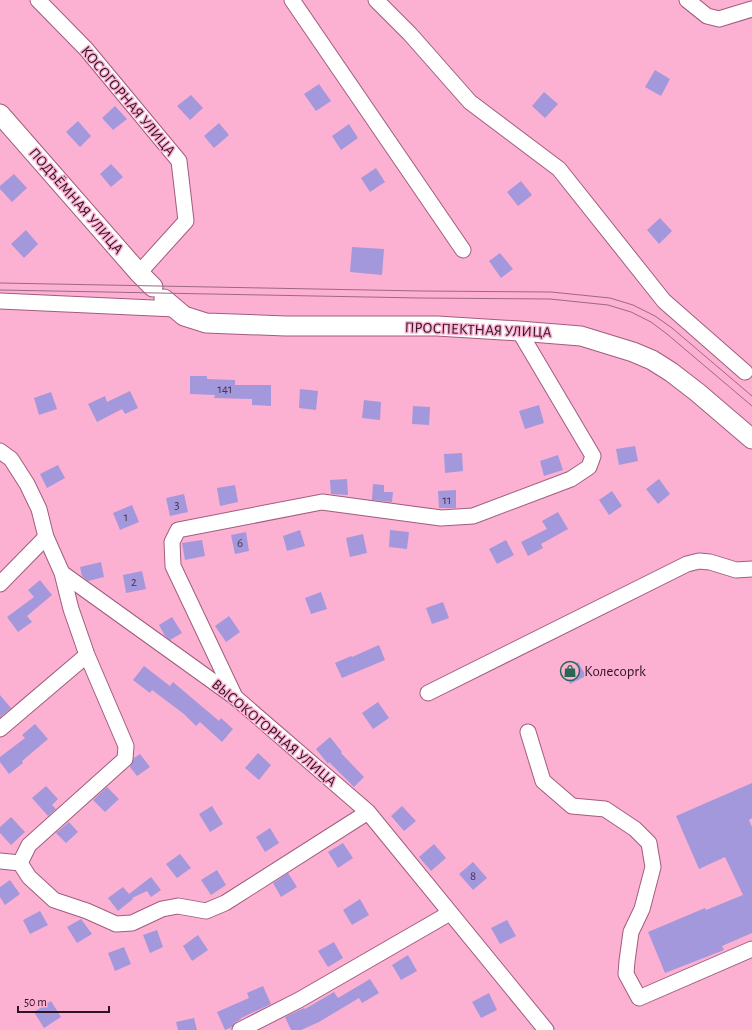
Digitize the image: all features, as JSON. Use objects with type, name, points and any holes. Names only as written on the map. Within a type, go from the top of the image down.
[{"type":"main road","name":"ПОДЪЁМНАЯ УЛИЦА","points":[[0,114],[139,273],[164,298]]},
{"type":"main road","name":"ПРОСПЕКТНАЯ УЛИЦА","points":[[164,298],[184,316],[206,323],[286,326],[437,326],[581,336],[633,352],[652,360],[671,372],[697,392],[752,439]]},
{"type":"street","name":"КОСОГОРНАЯ УЛИЦА","points":[[38,0],[86,49],[179,161],[186,221],[139,273]]},
{"type":"street","points":[[292,0],[463,250]]},
{"type":"street","points":[[376,0],[410,34],[470,102],[559,169],[664,301],[745,372]]},
{"type":"street","points":[[687,0],[707,16],[719,19],[752,9]]},
{"type":"street","points":[[0,301],[164,298]]},
{"type":"street","points":[[236,698],[173,566],[172,542],[178,530],[322,502],[441,518],[473,516],[571,480],[589,467],[593,456],[519,331]]},
{"type":"street","points":[[0,451],[11,458],[27,484],[39,509],[46,537],[62,573],[71,609],[87,655],[126,746],[125,759],[29,845],[20,862]]},
{"type":"street","points":[[0,584],[46,537]]},
{"type":"street","points":[[428,693],[687,564],[699,561],[710,562],[736,570],[752,569]]},
{"type":"street","name":"ВЫСОКОГОРНАЯ УЛИЦА","points":[[62,573],[236,698],[368,812],[546,1030]]},
{"type":"street","points":[[0,729],[87,655]]},
{"type":"street","points":[[528,732],[543,781],[572,806],[605,809],[635,829],[649,843],[654,867],[642,909],[631,932],[626,974],[639,998],[752,949]]},
{"type":"street","points":[[20,862],[29,877],[54,900],[87,911],[116,924],[132,923],[162,909],[178,906],[206,911],[225,903],[368,812]]},
{"type":"street","points":[[0,861],[20,862]]},
{"type":"street","points":[[240,1030],[299,1000],[450,913]]},
{"type":"building","points":[[655,70],[670,79],[661,96],[645,87]]},
{"type":"building","points":[[319,84],[331,101],[316,111],[304,94]]},
{"type":"building","points":[[544,92],[558,104],[545,118],[532,106]]},
{"type":"building","points":[[191,95],[203,108],[190,120],[177,106]]},
{"type":"building","points":[[115,106],[127,119],[113,130],[102,118]]},
{"type":"building","points":[[78,121],[91,136],[80,147],[66,132]]},
{"type":"building","points":[[219,123],[229,135],[214,148],[204,136]]},
{"type":"building","points":[[349,124],[358,138],[341,150],[332,136]]},
{"type":"building","points":[[111,164],[123,177],[111,187],[100,174]]},
{"type":"building","points":[[376,168],[385,182],[370,192],[361,178]]},
{"type":"building","points":[[14,174],[27,188],[12,202],[0,189],[0,186]]},
{"type":"building","points":[[521,181],[532,195],[518,206],[507,192]]},
{"type":"building","points":[[660,218],[672,231],[659,244],[647,230]]},
{"type":"building","points":[[26,230],[38,244],[24,258],[11,244]]},
{"type":"building","points":[[352,247],[384,249],[382,275],[350,272]]},
{"type":"building","points":[[500,253],[513,269],[501,278],[489,261]]},
{"type":"building","points":[[190,376],[207,376],[207,379],[235,380],[235,385],[271,385],[271,406],[252,405],[252,399],[214,398],[215,395],[190,394]]},
{"type":"building","points":[[300,389],[318,391],[316,410],[299,408]]},
{"type":"building","points":[[130,391],[138,408],[125,414],[122,409],[97,422],[88,404],[105,396],[107,402]]},
{"type":"building","points":[[51,392],[57,409],[39,415],[34,398]]},
{"type":"building","points":[[364,400],[381,402],[380,420],[362,418]]},
{"type":"building","points":[[539,405],[544,423],[525,429],[519,411]]},
{"type":"building","points":[[413,406],[430,407],[429,425],[412,424]]},
{"type":"building","points":[[635,446],[638,461],[619,465],[616,449]]},
{"type":"building","points":[[462,453],[463,471],[445,473],[444,454]]},
{"type":"building","points":[[558,455],[563,470],[544,476],[540,461]]},
{"type":"building","points":[[58,465],[65,478],[47,488],[40,474]]},
{"type":"building","points":[[347,479],[348,495],[331,494],[330,480]]},
{"type":"building","points":[[659,479],[670,494],[658,504],[646,489]]},
{"type":"building","points":[[373,484],[384,485],[384,492],[393,492],[392,502],[372,500]]},
{"type":"building","points":[[235,485],[238,502],[220,506],[217,488]]},
{"type":"building","points":[[456,490],[456,508],[439,508],[438,491]]},
{"type":"building","points":[[612,491],[622,506],[609,515],[599,500]]},
{"type":"building","points":[[184,494],[188,512],[170,516],[166,498]]},
{"type":"building","points":[[132,505],[139,522],[120,530],[113,513]]},
{"type":"building","points":[[558,512],[568,529],[541,544],[543,548],[528,556],[521,542],[547,529],[542,521]]},
{"type":"building","points":[[300,530],[305,546],[287,551],[283,536]]},
{"type":"building","points":[[390,530],[409,532],[407,549],[389,547]]},
{"type":"building","points":[[246,532],[249,551],[235,554],[231,535]]},
{"type":"building","points":[[363,534],[367,553],[350,557],[346,538]]},
{"type":"building","points":[[202,540],[205,556],[185,560],[182,543]]},
{"type":"building","points":[[506,540],[514,555],[497,564],[489,549]]},
{"type":"building","points":[[101,562],[104,577],[88,581],[82,576],[80,567]]},
{"type":"building","points":[[142,571],[146,589],[126,593],[123,575]]},
{"type":"building","points":[[40,580],[52,595],[27,616],[32,622],[18,632],[7,617],[34,597],[28,590]]},
{"type":"building","points":[[321,592],[327,609],[311,614],[305,598]]},
{"type":"building","points":[[443,602],[449,618],[432,624],[426,608]]},
{"type":"building","points":[[229,616],[240,632],[226,642],[215,626]]},
{"type":"building","points":[[172,617],[182,633],[170,640],[165,636],[159,625]]},
{"type":"building","points":[[379,645],[385,660],[342,678],[335,663]]},
{"type":"building","points":[[578,662],[586,676],[570,684],[563,670]]},
{"type":"building","points":[[144,666],[170,686],[173,682],[219,721],[221,718],[233,729],[222,742],[200,722],[196,726],[184,714],[152,690],[150,693],[133,680]]},
{"type":"building","points":[[0,695],[11,708],[0,717]]},
{"type":"building","points":[[378,702],[389,718],[373,729],[362,713]]},
{"type":"building","points":[[35,724],[48,739],[9,774],[0,762],[0,757],[25,738],[22,735]]},
{"type":"building","points":[[330,737],[342,752],[341,753],[364,777],[354,787],[329,762],[328,764],[316,749]]},
{"type":"building","points":[[258,753],[271,765],[259,780],[245,768]]},
{"type":"building","points":[[140,754],[150,767],[137,776],[130,767],[134,758]]},
{"type":"building","points":[[752,783],[752,818],[749,820],[752,827],[752,933],[722,946],[724,950],[665,973],[648,932],[705,908],[706,910],[743,895],[725,857],[699,869],[676,816]]},
{"type":"building","points":[[46,786],[58,799],[52,805],[56,809],[48,816],[32,798]]},
{"type":"building","points":[[107,787],[119,799],[105,812],[93,800]]},
{"type":"building","points":[[212,806],[223,824],[210,832],[199,814]]},
{"type":"building","points":[[402,806],[416,821],[404,831],[391,816]]},
{"type":"building","points":[[11,817],[25,832],[11,845],[0,833],[0,827]]},
{"type":"building","points":[[69,822],[78,832],[66,843],[56,833]]},
{"type":"building","points":[[270,828],[279,843],[265,852],[256,837]]},
{"type":"building","points":[[343,843],[353,858],[338,868],[328,852]]},
{"type":"building","points":[[434,844],[446,858],[431,871],[419,857]]},
{"type":"building","points":[[180,854],[191,868],[177,878],[166,864]]},
{"type":"building","points":[[473,862],[487,878],[473,890],[459,874]]},
{"type":"building","points":[[217,870],[226,885],[211,895],[201,880]]},
{"type":"building","points":[[288,873],[297,887],[281,897],[273,883]]},
{"type":"building","points":[[151,877],[161,890],[151,897],[147,891],[132,898],[133,899],[118,911],[108,898],[123,887],[129,894]]},
{"type":"building","points":[[10,880],[20,894],[5,905],[0,897],[0,887]]},
{"type":"building","points":[[360,899],[369,915],[352,925],[343,910]]},
{"type":"building","points":[[40,911],[48,925],[30,934],[23,920]]},
{"type":"building","points":[[81,919],[92,934],[77,943],[67,927]]},
{"type":"building","points":[[507,920],[516,936],[500,944],[491,928]]},
{"type":"building","points":[[157,930],[163,947],[150,953],[143,935]]},
{"type":"building","points":[[198,935],[208,950],[192,961],[183,946]]},
{"type":"building","points":[[334,942],[343,958],[328,967],[318,951]]},
{"type":"building","points":[[124,947],[131,964],[115,971],[108,953]]},
{"type":"building","points":[[408,955],[417,971],[401,980],[392,965]]},
{"type":"building","points":[[370,979],[379,993],[362,1003],[359,998],[319,1022],[301,1030],[291,1030],[285,1017],[304,1008],[305,1009],[334,992],[338,998]]},
{"type":"building","points":[[263,986],[271,1004],[241,1018],[232,1027],[225,1030],[217,1012],[249,998],[247,993]]},
{"type":"building","points":[[489,993],[497,1010],[481,1018],[472,1002]]},
{"type":"building","points":[[51,1001],[61,1017],[44,1028],[34,1012]]},
{"type":"building","points":[[194,1018],[197,1030],[178,1030],[176,1022]]},
{"type":"tram line","points":[[0,283],[551,292],[610,298],[633,305],[655,316],[672,328],[752,396]]},
{"type":"tram line","points":[[0,290],[550,299],[608,305],[631,312],[651,322],[752,406]]},
{"type":"place","name":"Колесоprk","points":[[570,671]]}]
